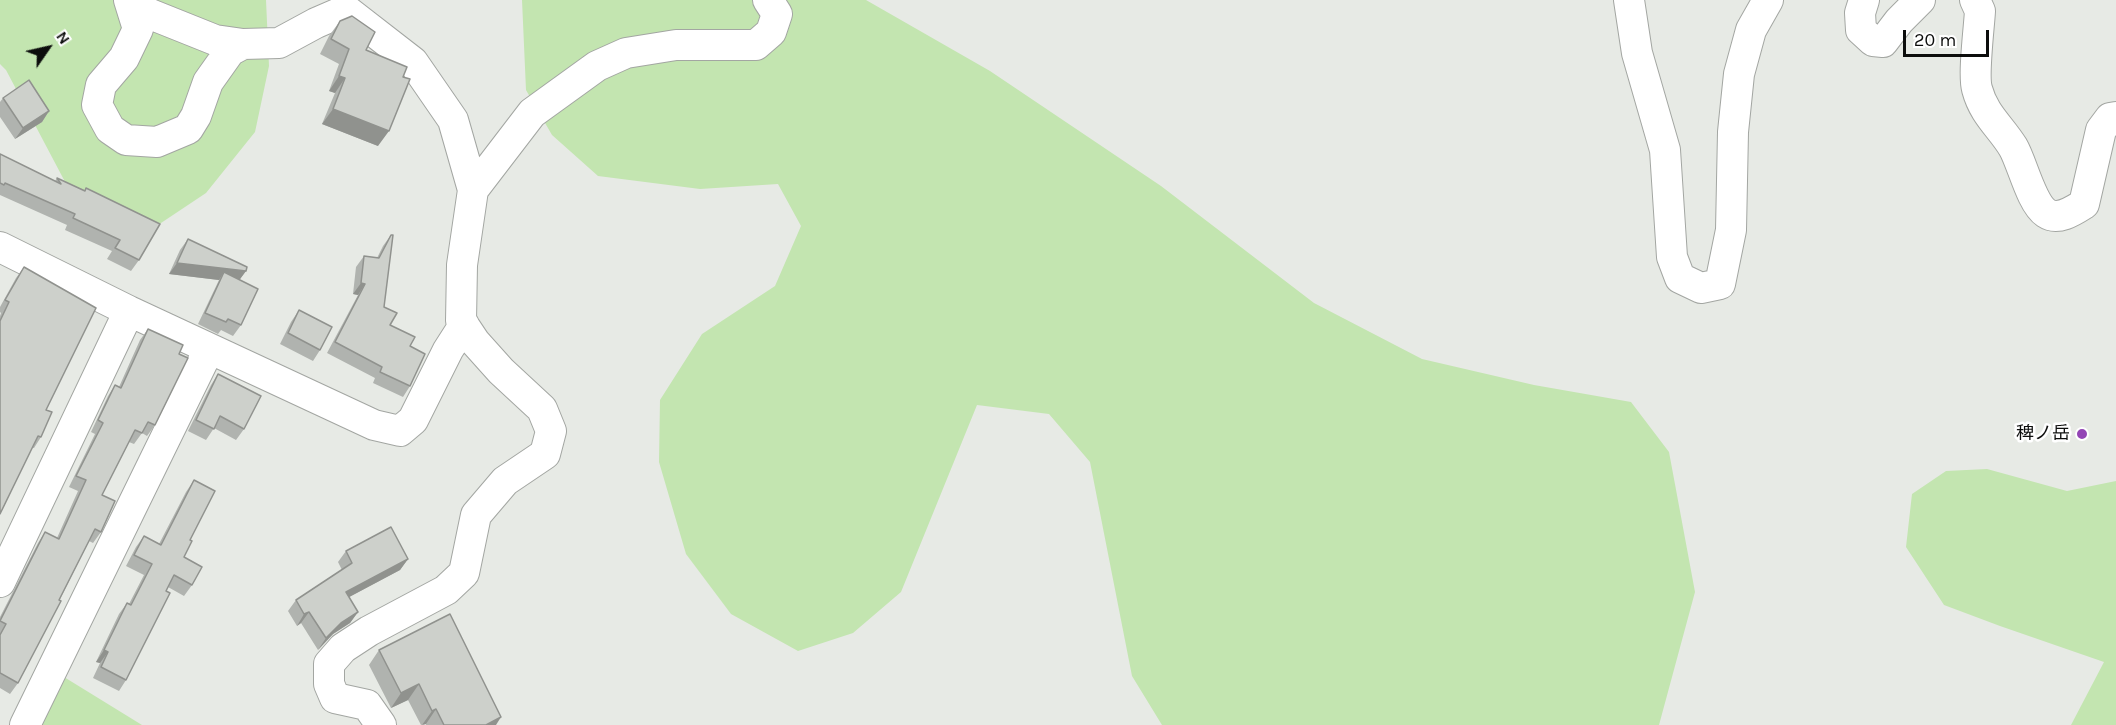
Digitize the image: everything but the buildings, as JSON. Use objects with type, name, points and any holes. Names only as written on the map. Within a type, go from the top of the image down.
[{"type":"street","points":[[243,44],[230,51],[208,82],[196,116],[188,129],[157,142],[126,140],[110,129],[97,105],[101,86],[124,57],[138,29],[129,0],[150,14],[215,40],[243,44],[279,43],[345,10],[413,62],[453,120],[473,190],[462,265],[461,321],[475,342],[501,371],[542,409],[551,431],[545,454],[505,481],[476,515],[464,573],[446,590],[369,631],[343,648],[329,664],[329,684],[335,699],[367,705],[381,725]]},
{"type":"street","points":[[473,190],[532,113],[597,66],[626,53],[676,45],[756,45],[771,32],[777,14],[768,0]]},
{"type":"street","points":[[1629,0],[1637,53],[1665,150],[1672,257],[1680,278],[1701,288],[1720,284],[1731,230],[1733,132],[1739,74],[1751,30],[1768,0]]},
{"type":"street","points":[[1864,0],[1860,13],[1861,30],[1873,41],[1883,42],[1899,21],[1920,0]]},
{"type":"street","points":[[1975,0],[1980,11],[1976,87],[1986,112],[2014,148],[2025,179],[2044,212],[2052,215],[2069,214],[2084,204],[2101,130],[2110,118],[2116,117]]},
{"type":"street","points":[[0,247],[129,311],[374,425],[400,431],[413,420],[448,350],[464,325]]},
{"type":"street","points":[[0,582],[129,311]]},
{"type":"street","points":[[25,725],[209,349]]},
{"type":"green space","points":[[0,0],[266,0],[269,66],[255,132],[206,193],[140,237],[82,214],[6,70],[0,64]]},
{"type":"green space","points":[[522,0],[866,0],[990,71],[1161,186],[1314,303],[1422,359],[1534,385],[1631,402],[1669,452],[1695,592],[1659,725],[1162,725],[1132,676],[1090,462],[1049,414],[977,405],[901,592],[853,633],[798,651],[731,614],[686,554],[659,462],[660,400],[702,334],[775,286],[801,226],[778,184],[700,189],[598,176],[552,135],[526,90]]},
{"type":"green space","points":[[1987,469],[2067,491],[2116,481],[2116,725],[2071,725],[2104,662],[1944,605],[1906,547],[1912,494],[1946,471]]},
{"type":"green space","points":[[64,677],[142,725],[41,725]]},
{"type":"place","name":"稗ノ岳","points":[[2082,434]]}]
